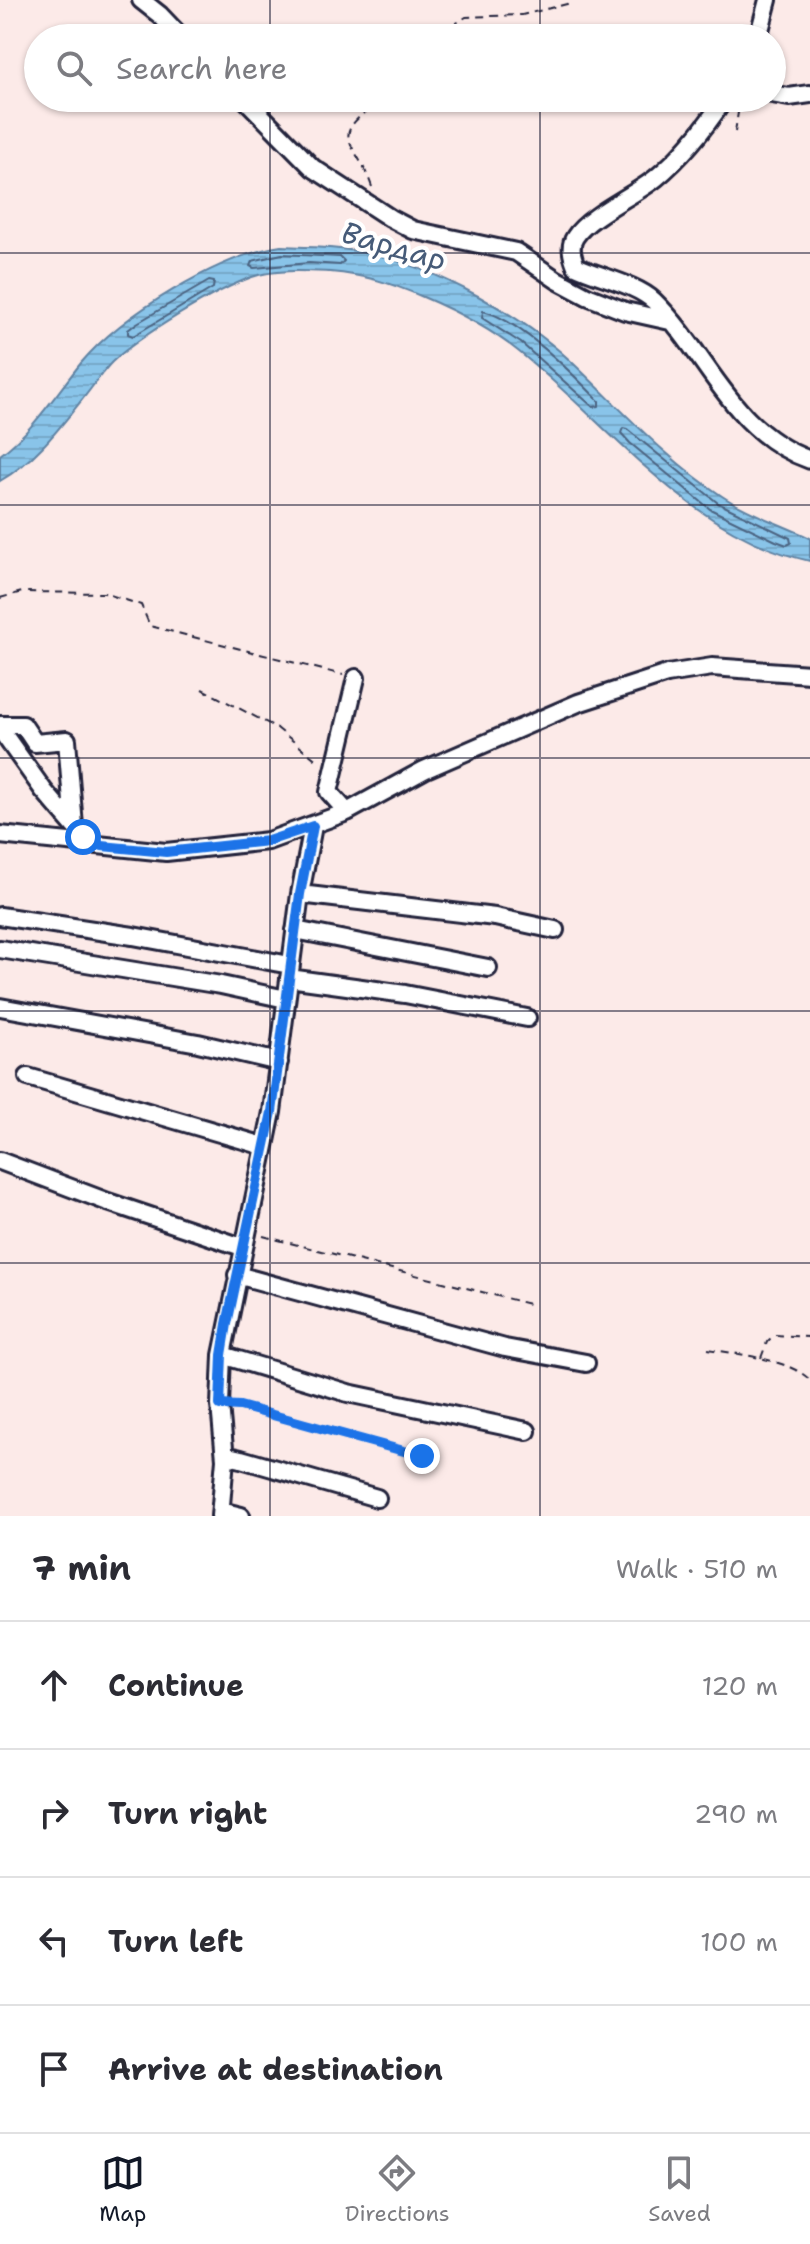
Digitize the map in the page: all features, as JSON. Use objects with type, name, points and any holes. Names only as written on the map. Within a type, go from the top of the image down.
[{"type":"street","points":[[141,0],[169,24]]},
{"type":"street","points":[[762,24],[768,0]]},
{"type":"street","points":[[786,96],[810,94]]},
{"type":"street","points":[[258,112],[313,168],[413,230],[516,252],[587,296],[625,311],[670,321]]},
{"type":"street","points":[[721,112],[655,179],[582,228],[573,239],[571,254],[576,266],[628,286],[652,300],[733,405],[768,439],[810,460]]},
{"type":"street","points":[[0,835],[166,852],[268,841],[347,812],[424,770],[564,709],[667,674],[712,667],[810,674]]},
{"type":"street","points":[[347,812],[329,792],[356,678]]},
{"type":"street","points":[[74,826],[67,740],[35,743],[23,725],[1,729],[44,791],[83,837],[102,846]]},
{"type":"street","points":[[241,1516],[221,1514],[225,1459],[220,1405],[222,1355],[279,1062],[300,894],[313,826]]},
{"type":"street","points":[[300,894],[495,917],[555,930]]},
{"type":"street","points":[[0,916],[133,936],[289,971],[527,1018]]},
{"type":"street","points":[[295,930],[488,968]]},
{"type":"street","points":[[0,949],[221,985],[286,999]]},
{"type":"street","points":[[0,1007],[198,1043],[279,1062]]},
{"type":"street","points":[[28,1077],[264,1146]]},
{"type":"street","points":[[0,1161],[108,1202],[244,1239]]},
{"type":"street","points":[[237,1275],[505,1348],[586,1363]]},
{"type":"street","points":[[222,1355],[348,1393],[527,1431]]},
{"type":"street","points":[[225,1459],[228,1456],[241,1459],[377,1498]]},
{"type":"path","points":[[455,24],[466,17],[522,15],[571,3]]},
{"type":"path","points":[[364,112],[349,129],[351,146],[373,188],[366,203]]},
{"type":"path","points":[[733,112],[735,132]]},
{"type":"path","points":[[0,598],[22,592],[104,593],[141,605],[150,626],[356,678]]},
{"type":"path","points":[[202,689],[277,728],[332,773]]},
{"type":"path","points":[[244,1239],[533,1305]]},
{"type":"path","points":[[761,1359],[767,1342],[774,1335],[809,1337]]},
{"type":"path","points":[[708,1349],[761,1359],[804,1374],[810,1380]]},
{"type":"path","points":[[220,1405],[240,1406],[422,1456]]},
{"type":"water","points":[[281,246],[366,253],[422,270],[479,296],[556,348],[647,435],[702,482],[743,508],[810,538],[810,561],[766,547],[726,527],[688,502],[653,474],[552,380],[484,327],[400,288],[330,272],[261,274],[218,292],[159,327],[112,362],[47,442],[0,481],[0,455],[34,423],[81,363],[121,325],[201,274],[256,252]]},
{"type":"route","points":[[83,837],[102,846],[166,852],[268,841],[313,826],[300,894],[272,1112],[222,1355],[220,1405],[240,1406],[422,1456]]},
{"type":"water label","name":"Вардар","points":[[394,246]]}]
